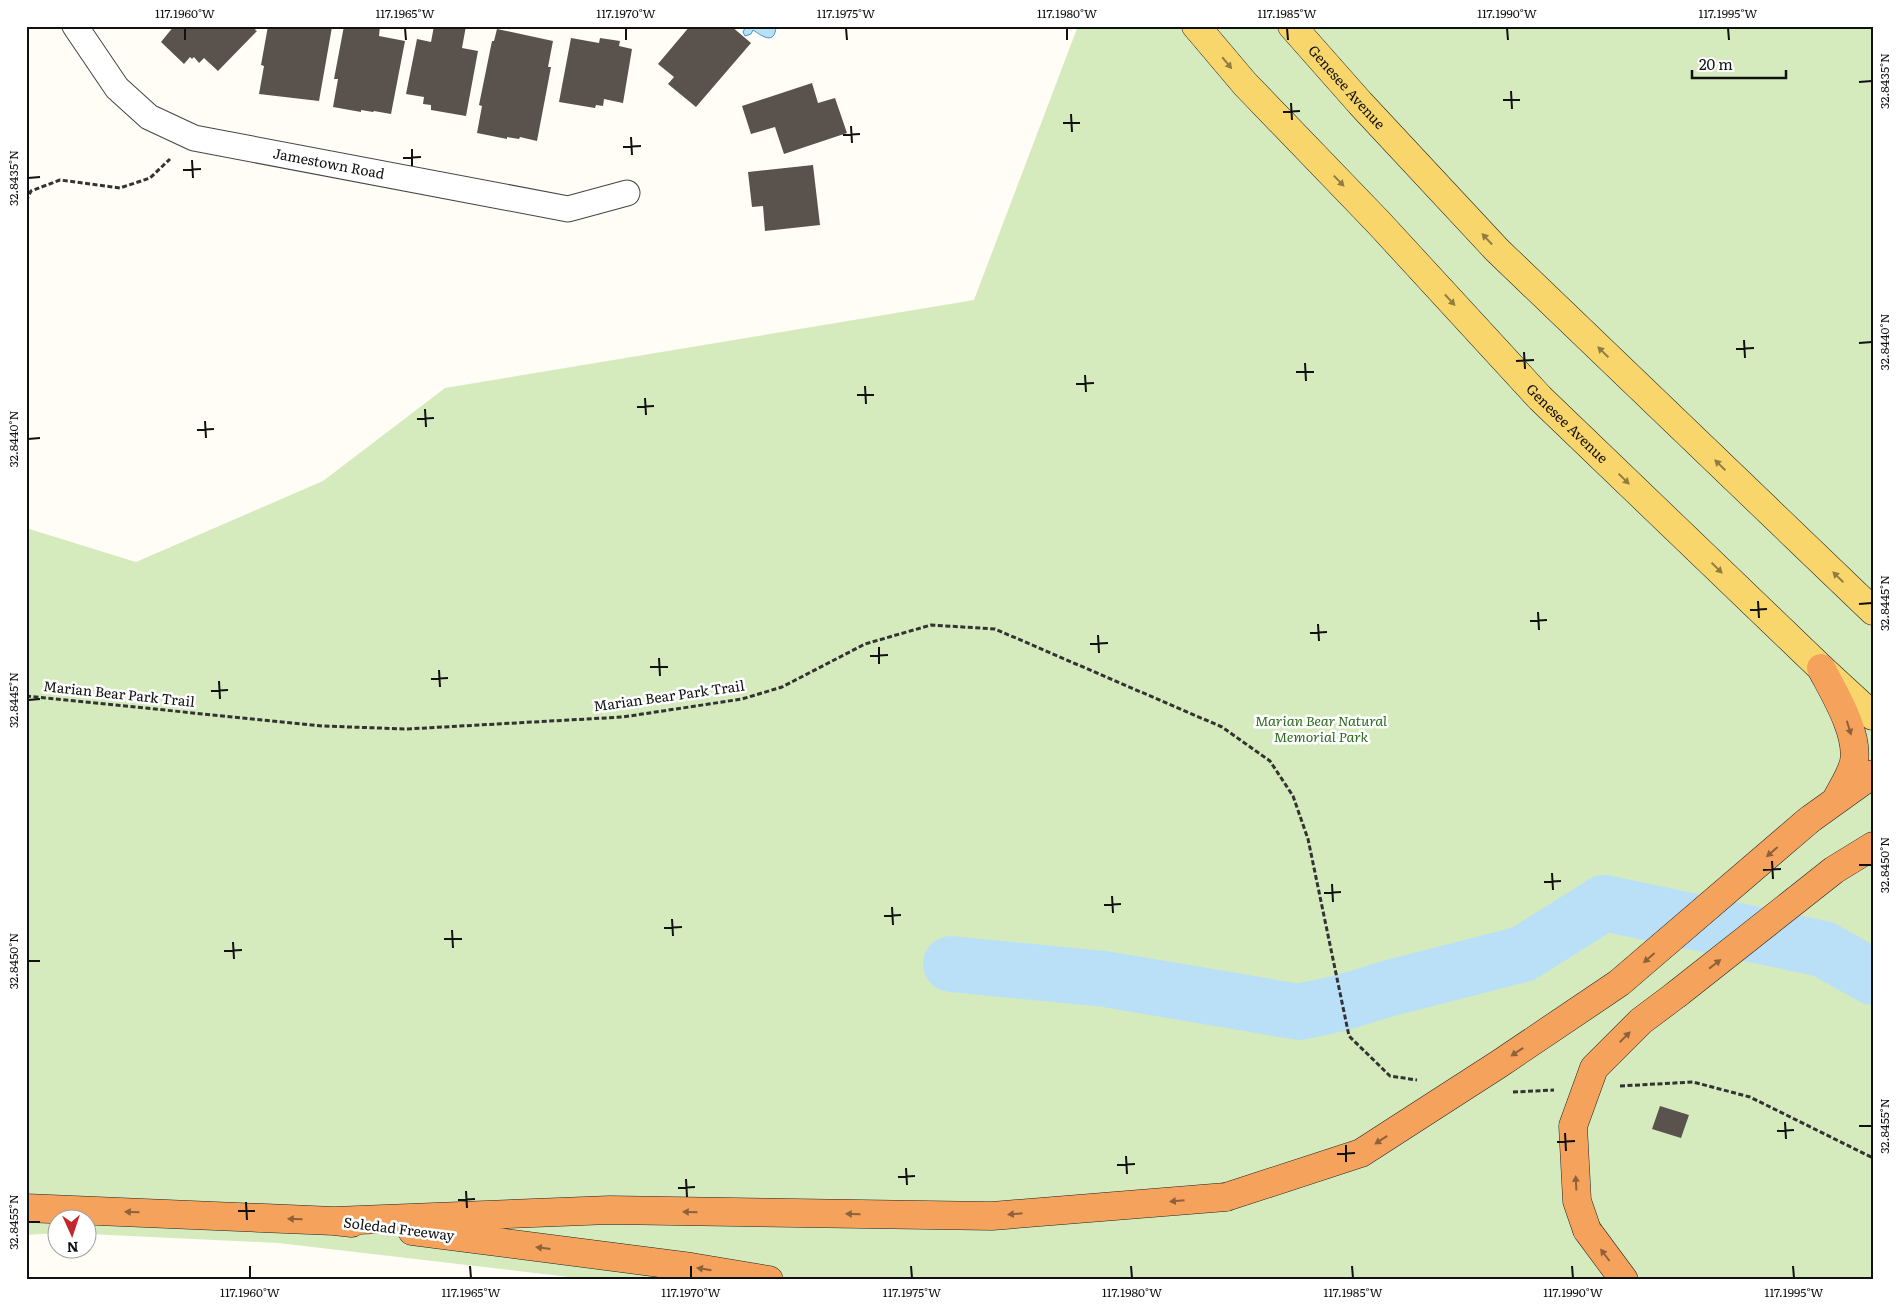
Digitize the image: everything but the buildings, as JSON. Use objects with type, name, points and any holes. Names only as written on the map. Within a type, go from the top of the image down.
[{"type":"highway","points":[[1821,668],[1844,713],[1853,740],[1854,760],[1836,800]]},
{"type":"highway","points":[[334,1220],[610,1210],[992,1216],[1226,1197],[1361,1152],[1499,1064],[1619,983],[1809,820],[1873,774]]},
{"type":"highway","points":[[1624,1280],[1587,1230],[1577,1201],[1573,1126],[1594,1068],[1641,1021],[1834,870],[1873,846]]},
{"type":"highway","name":"Soledad Freeway","points":[[26,1208],[334,1220],[692,1267],[769,1280]]},
{"type":"main road","name":"Genesee Avenue","points":[[1196,26],[1245,84],[1379,223],[1540,398],[1873,716]]},
{"type":"main road","name":"Genesee Avenue","points":[[1292,26],[1360,103],[1497,250],[1873,611]]},
{"type":"street","name":"Jamestown Road","points":[[75,26],[117,88],[149,116],[194,138],[568,210],[627,193]]},
{"type":"path","points":[[26,201],[31,191],[60,180],[120,188],[150,178],[194,138]]},
{"type":"path","name":"Marian Bear Park Trail","points":[[26,696],[322,726],[407,729],[623,718],[742,699],[782,687],[865,644],[931,625],[995,629],[1222,727],[1270,761],[1293,796],[1308,839],[1349,1036]]},
{"type":"green space","name":"Marian Bear Natural Memorial Park","points":[[1078,26],[1873,26],[1873,1280],[595,1280],[278,1243],[98,1234],[98,1208],[48,1208],[48,1234],[26,1235],[26,528],[136,562],[323,481],[445,388],[974,300]]},
{"type":"water","points":[[746,26],[776,26],[773,36],[768,38],[753,30],[751,34],[745,36],[743,32]]},
{"type":"waterway","points":[[951,964],[1105,979],[1299,1012],[1341,1003],[1390,988],[1523,954],[1604,903],[1823,949],[1873,977]]}]
